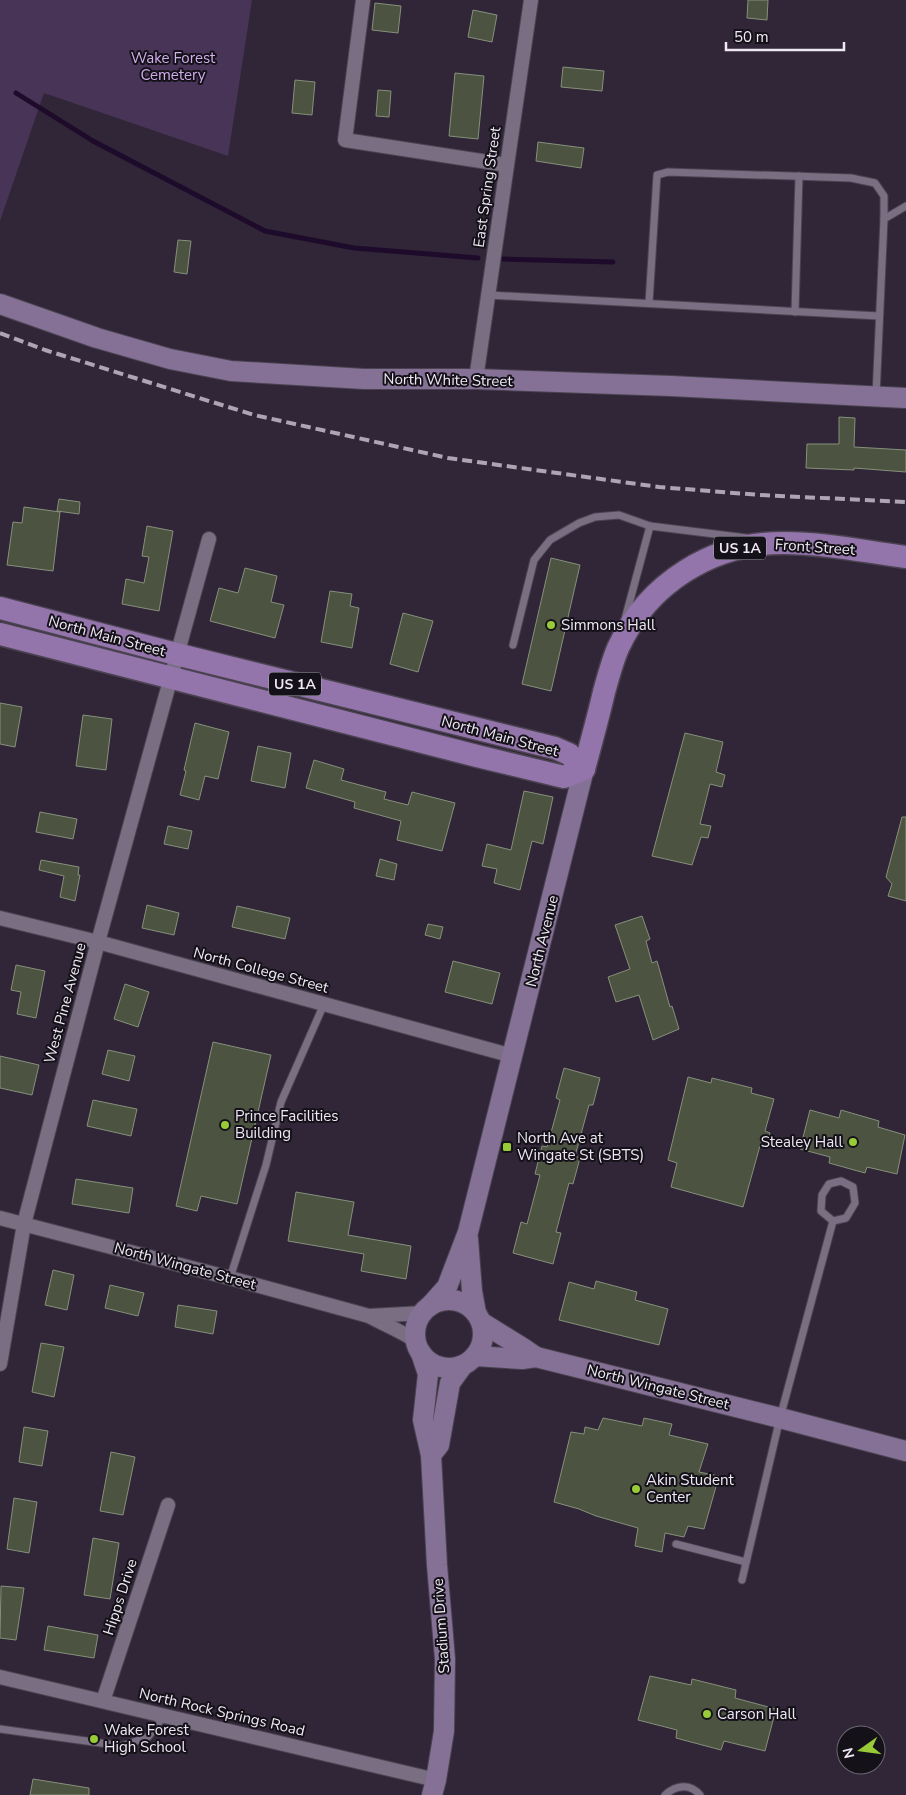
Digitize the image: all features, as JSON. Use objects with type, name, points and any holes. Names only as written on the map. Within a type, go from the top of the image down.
[{"type":"main road","name":"Front Street","points":[[617,650],[638,612],[652,596],[680,573],[730,550],[785,543],[819,545],[906,557]]},
{"type":"main road","name":"North Main Street","points":[[0,608],[176,654],[555,748],[569,754],[584,769],[564,777],[0,634]]},
{"type":"main road","name":"North Avenue","points":[[584,769],[617,650]]},
{"type":"street","points":[[363,0],[345,140],[507,165]]},
{"type":"street","name":"East Spring Street","points":[[476,379],[531,0]]},
{"type":"street","name":"North White Street","points":[[0,304],[97,338],[170,359],[231,371],[364,379],[476,379],[671,386],[906,398]]},
{"type":"street","name":"West Pine Avenue","points":[[0,1364],[24,1224],[98,942],[209,539]]},
{"type":"street","name":"North Avenue","points":[[427,1309],[447,1287],[468,1232],[584,769]]},
{"type":"street","name":"North College Street","points":[[0,918],[98,942],[513,1056]]},
{"type":"street","name":"North Wingate Street","points":[[0,1218],[369,1316],[401,1331],[419,1347]]},
{"type":"street","name":"North Avenue","points":[[468,1232],[472,1291],[478,1317]]},
{"type":"street","points":[[449,1300],[468,1306],[478,1317],[483,1332],[482,1342],[469,1361],[452,1368],[440,1367],[429,1362],[419,1347],[415,1333],[417,1322],[427,1309],[439,1301],[449,1300]]},
{"type":"street","name":"North Wingate Street","points":[[369,1316],[427,1309]]},
{"type":"street","name":"North Wingate Street","points":[[478,1317],[536,1357]]},
{"type":"street","name":"Stadium Drive","points":[[419,1347],[428,1374],[423,1420],[431,1455],[437,1565],[445,1659],[444,1731],[434,1787]]},
{"type":"street","name":"North Wingate Street","points":[[469,1361],[536,1357],[906,1451]]},
{"type":"street","name":"Stadium Drive","points":[[431,1455],[439,1445],[450,1382],[469,1361]]},
{"type":"street","name":"Hipps Drive","points":[[104,1700],[168,1505]]},
{"type":"street","name":"North Rock Springs Road","points":[[0,1677],[164,1715],[434,1787]]},
{"type":"lane","points":[[649,304],[657,175],[668,172],[799,176],[851,178],[875,183],[884,196],[876,396]]},
{"type":"lane","points":[[795,312],[799,176]]},
{"type":"lane","points":[[884,219],[906,206]]},
{"type":"lane","points":[[488,294],[880,316]]},
{"type":"lane","points":[[513,645],[534,560],[550,540],[579,523],[595,517],[619,515],[650,526],[785,543]]},
{"type":"lane","points":[[617,650],[650,526]]},
{"type":"lane","points":[[230,1278],[266,1165],[281,1102],[324,1004]]},
{"type":"lane","points":[[840,1181],[853,1187],[855,1203],[846,1218],[833,1221],[821,1211],[822,1195],[829,1184],[840,1181]]},
{"type":"lane","points":[[742,1580],[780,1418],[833,1221]]},
{"type":"lane","points":[[676,1544],[746,1562]]},
{"type":"lane","points":[[0,1729],[122,1746],[148,1738],[164,1715]]},
{"type":"lane","points":[[665,1795],[678,1786],[685,1786],[692,1788],[700,1795]]},
{"type":"green space","name":"Wake Forest Cemetery","points":[[0,0],[252,0],[228,156],[44,93],[0,221]]},
{"type":"building","points":[[748,0],[768,0],[767,20],[747,18]]},
{"type":"building","points":[[375,3],[401,6],[398,33],[372,30]]},
{"type":"building","points":[[473,10],[497,15],[492,42],[468,37]]},
{"type":"building","points":[[563,67],[604,71],[602,91],[561,87]]},
{"type":"building","points":[[455,73],[484,76],[478,139],[449,136]]},
{"type":"building","points":[[295,80],[315,82],[312,115],[292,113]]},
{"type":"building","points":[[378,90],[391,91],[389,117],[376,116]]},
{"type":"building","points":[[538,142],[584,148],[581,168],[536,161]]},
{"type":"building","points":[[178,240],[191,241],[187,274],[174,272]]},
{"type":"building","points":[[839,417],[855,418],[854,447],[906,450],[906,472],[854,468],[854,470],[806,468],[807,444],[839,444]]},
{"type":"building","points":[[59,499],[80,502],[79,514],[57,511]]},
{"type":"building","points":[[24,507],[60,512],[53,571],[7,565],[13,522],[22,523]]},
{"type":"building","points":[[147,526],[173,531],[159,611],[122,604],[126,579],[144,583],[149,557],[142,556]]},
{"type":"building","name":"Simmons Hall","points":[[551,558],[580,565],[551,691],[522,684]]},
{"type":"building","points":[[245,568],[277,576],[271,602],[284,605],[275,638],[210,621],[219,588],[238,593]]},
{"type":"building","points":[[330,591],[352,594],[350,606],[359,608],[352,648],[321,642]]},
{"type":"building","points":[[403,613],[433,621],[418,672],[390,664]]},
{"type":"building","points":[[0,703],[22,707],[15,747],[0,744]]},
{"type":"building","points":[[83,715],[112,719],[106,770],[76,766]]},
{"type":"building","points":[[195,723],[229,732],[218,779],[205,776],[199,800],[180,795]]},
{"type":"building","points":[[685,733],[723,742],[716,772],[725,775],[722,787],[710,784],[700,824],[711,826],[708,838],[701,837],[692,865],[652,856]]},
{"type":"building","points":[[258,746],[291,753],[285,788],[251,781]]},
{"type":"building","points":[[314,760],[344,769],[341,780],[386,792],[384,799],[408,805],[412,792],[455,803],[442,851],[397,840],[401,821],[354,808],[355,802],[306,788]]},
{"type":"building","points":[[524,791],[553,797],[543,844],[532,841],[520,890],[494,883],[497,869],[482,866],[487,844],[511,850]]},
{"type":"building","points":[[40,812],[77,819],[73,839],[36,832]]},
{"type":"building","points":[[902,817],[906,817],[906,901],[888,896],[892,884],[886,877]]},
{"type":"building","points":[[168,826],[192,831],[188,849],[164,844]]},
{"type":"building","points":[[380,859],[397,864],[394,880],[376,876]]},
{"type":"building","points":[[41,860],[79,867],[78,875],[80,875],[75,901],[60,897],[64,876],[39,870]]},
{"type":"building","points":[[147,905],[179,913],[174,935],[142,928]]},
{"type":"building","points":[[237,906],[290,918],[285,939],[232,927]]},
{"type":"building","points":[[642,916],[650,939],[646,941],[652,963],[657,961],[670,1007],[672,1006],[679,1029],[653,1040],[639,995],[616,1002],[608,977],[630,969],[615,925]]},
{"type":"building","points":[[428,924],[443,927],[440,939],[425,935]]},
{"type":"building","points":[[453,961],[500,973],[492,1004],[445,992]]},
{"type":"building","points":[[16,965],[45,971],[36,1018],[17,1014],[21,992],[11,990]]},
{"type":"building","points":[[125,984],[149,992],[138,1027],[114,1019]]},
{"type":"building","name":"Prince Facilities Building","points":[[213,1042],[271,1055],[237,1204],[201,1196],[197,1211],[176,1206]]},
{"type":"building","points":[[108,1050],[135,1056],[129,1081],[102,1074]]},
{"type":"building","points":[[0,1056],[39,1065],[32,1095],[0,1088]]},
{"type":"building","points":[[564,1068],[600,1078],[593,1105],[589,1105],[575,1156],[580,1158],[573,1184],[569,1183],[556,1232],[561,1233],[553,1264],[513,1253],[521,1222],[527,1224],[540,1175],[535,1174],[542,1146],[547,1147],[560,1100],[556,1098]]},
{"type":"building","points":[[688,1077],[711,1083],[712,1078],[752,1088],[751,1093],[774,1099],[765,1131],[770,1133],[767,1144],[761,1142],[743,1207],[671,1187],[677,1163],[668,1160]]},
{"type":"building","points":[[93,1100],[137,1109],[131,1136],[87,1126]]},
{"type":"building","name":"Stealey Hall","points":[[810,1110],[839,1118],[841,1110],[879,1121],[878,1127],[905,1135],[897,1174],[867,1167],[865,1173],[829,1163],[830,1157],[800,1149]]},
{"type":"building","points":[[76,1179],[133,1188],[129,1213],[72,1204]]},
{"type":"building","points":[[296,1192],[354,1202],[348,1235],[411,1246],[406,1279],[361,1271],[364,1254],[288,1241]]},
{"type":"building","points":[[53,1270],[74,1275],[67,1310],[45,1305]]},
{"type":"building","points":[[596,1281],[637,1292],[635,1300],[668,1309],[659,1345],[559,1320],[569,1282],[594,1289]]},
{"type":"building","points":[[110,1285],[144,1293],[138,1316],[105,1308]]},
{"type":"building","points":[[178,1305],[217,1311],[213,1334],[175,1327]]},
{"type":"building","points":[[41,1343],[64,1347],[54,1397],[32,1392]]},
{"type":"building","name":"Akin Student Center","points":[[603,1418],[642,1426],[644,1418],[672,1424],[669,1435],[708,1444],[699,1472],[719,1476],[704,1529],[688,1526],[684,1537],[665,1533],[662,1552],[635,1546],[638,1528],[554,1502],[571,1432],[584,1434],[585,1427],[598,1430]]},
{"type":"building","points":[[24,1427],[48,1431],[42,1466],[19,1462]]},
{"type":"building","points":[[111,1452],[135,1457],[123,1515],[100,1511]]},
{"type":"building","points":[[14,1498],[37,1502],[29,1553],[7,1549]]},
{"type":"building","points":[[93,1538],[119,1543],[110,1599],[84,1595]]},
{"type":"building","points":[[1,1586],[24,1588],[16,1640],[0,1638]]},
{"type":"building","points":[[48,1626],[98,1635],[94,1658],[44,1650]]},
{"type":"building","name":"Carson Hall","points":[[650,1676],[691,1685],[692,1679],[736,1690],[735,1698],[776,1709],[765,1751],[724,1741],[721,1750],[676,1738],[677,1730],[638,1720]]},
{"type":"building","points":[[33,1779],[89,1788],[89,1795],[30,1795]]},
{"type":"waterway","points":[[16,93],[93,141],[265,231],[354,248],[478,258]]},
{"type":"waterway","points":[[503,259],[613,262]]},
{"type":"railway","points":[[0,333],[45,350],[254,415],[448,458],[659,487],[760,495],[906,502]]},
{"type":"place","name":"Simmons Hall","points":[[551,625]]},
{"type":"place","name":"Prince Facilities Building","points":[[225,1125]]},
{"type":"place","name":"Stealey Hall","points":[[853,1142]]},
{"type":"place","name":"North Ave at Wingate St (SBTS)","points":[[507,1147]]},
{"type":"place","name":"Akin Student Center","points":[[636,1489]]},
{"type":"place","name":"Carson Hall","points":[[707,1714]]},
{"type":"place","name":"Wake Forest High School","points":[[94,1739]]}]
